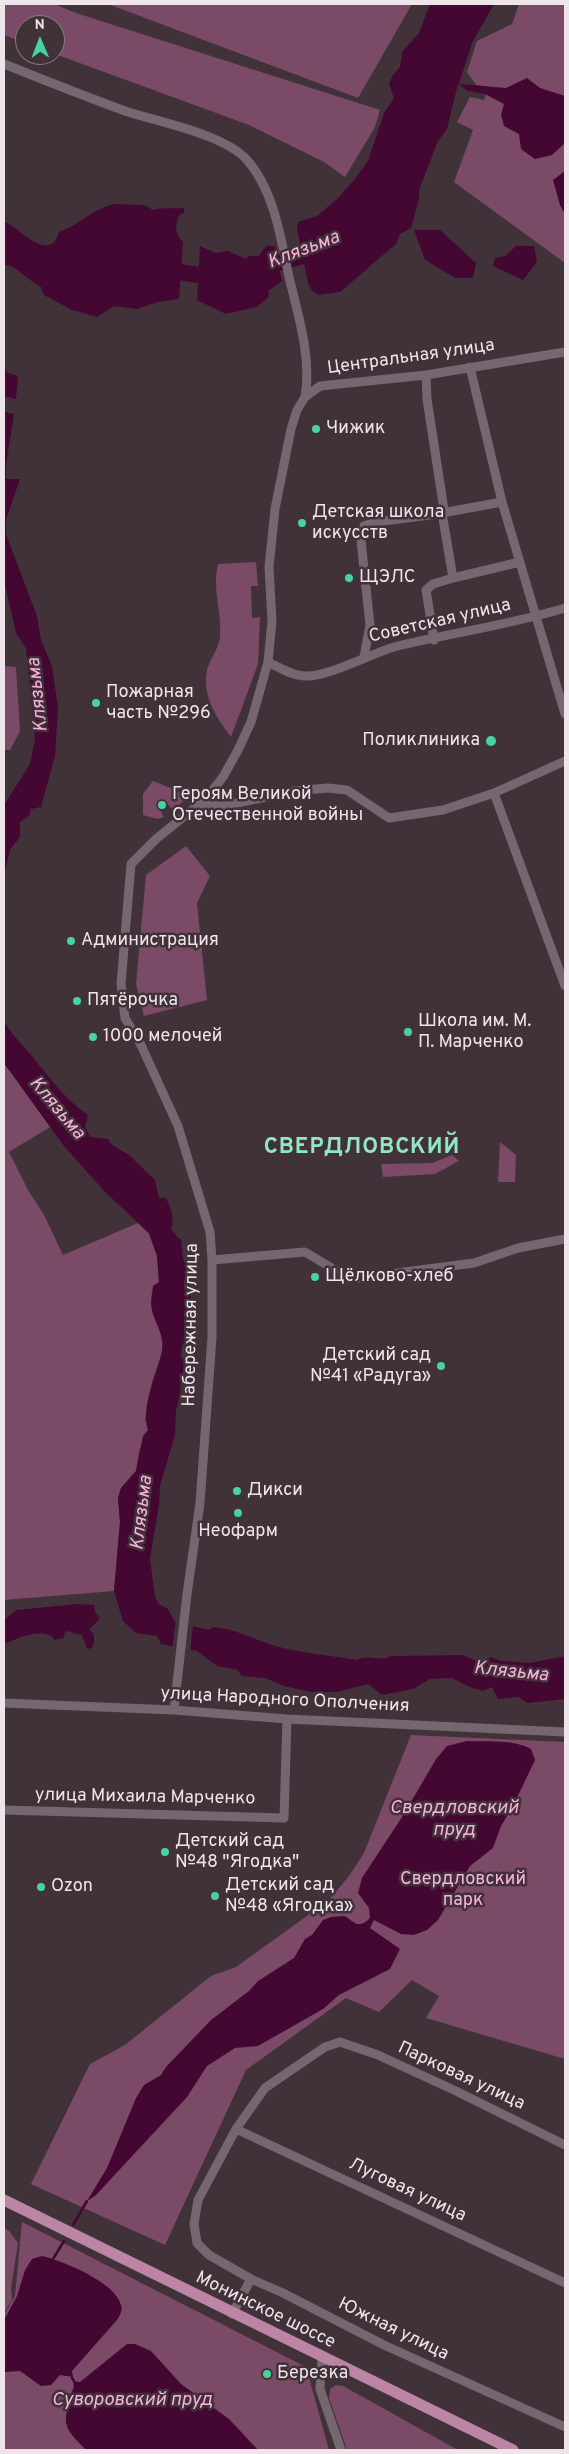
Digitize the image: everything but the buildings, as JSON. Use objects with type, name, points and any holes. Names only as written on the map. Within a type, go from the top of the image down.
[{"type":"main road","name":"Монинское шоссе","points":[[4,2200],[232,2314],[513,2450]]},
{"type":"street","points":[[4,64],[125,111],[219,140],[247,159],[263,186],[279,233],[303,342],[307,381],[305,397],[297,410],[291,429],[270,538],[268,567],[272,621],[268,662],[251,722],[238,750],[223,777],[199,805]]},
{"type":"street","name":"Центральная улица","points":[[305,397],[320,386],[426,375],[565,352]]},
{"type":"street","points":[[470,367],[502,502],[565,714]]},
{"type":"street","points":[[426,375],[427,399],[444,501],[442,513],[453,578]]},
{"type":"street","points":[[364,657],[370,625],[361,541],[364,526],[375,522],[442,513],[502,502]]},
{"type":"street","points":[[434,640],[426,590],[433,584],[453,578],[520,562]]},
{"type":"street","name":"Советская улица","points":[[268,662],[285,671],[304,676],[351,663],[395,647],[535,617],[565,608]]},
{"type":"street","points":[[199,805],[222,806],[327,788],[347,790],[389,818],[444,810],[494,793],[565,761]]},
{"type":"street","points":[[494,793],[565,986]]},
{"type":"street","name":"Набережная улица","points":[[174,1710],[186,1594],[200,1503],[207,1425],[212,1337],[210,1232],[178,1126],[141,1045],[125,1018],[121,984],[131,864],[156,839],[199,805]]},
{"type":"street","points":[[212,1260],[305,1252],[345,1276],[359,1278],[474,1263],[518,1248],[565,1239]]},
{"type":"street","name":"улица Народного Ополчения","points":[[4,1703],[174,1710],[287,1719],[565,1732]]},
{"type":"street","name":"улица Михаила Марченко","points":[[4,1810],[284,1818],[287,1719]]},
{"type":"street","name":"Парковая улица","points":[[236,2129],[265,2088],[324,2047],[340,2042],[378,2056],[447,2087],[565,2145]]},
{"type":"street","name":"Южная улица","points":[[236,2129],[198,2200],[194,2224],[197,2243],[210,2255],[251,2279],[283,2293],[384,2345],[565,2427]]},
{"type":"street","name":"Луговая улица","points":[[236,2129],[565,2282]]},
{"type":"street","points":[[232,2314],[251,2279]]},
{"type":"street","points":[[322,2358],[320,2389],[341,2450]]},
{"type":"green space","points":[[4,4],[54,4],[76,13],[380,110],[375,127],[345,177],[324,162],[249,125],[65,58],[65,15],[15,15],[15,39],[4,35]]},
{"type":"green space","points":[[108,4],[412,4],[358,98]]},
{"type":"green space","points":[[519,4],[565,4],[565,263],[454,182],[473,130],[457,122],[470,97],[484,100],[489,87],[476,85],[467,72],[477,41],[512,24]]},
{"type":"green space","points":[[256,562],[258,586],[251,586],[252,618],[260,617],[258,664],[231,737],[215,714],[208,697],[206,680],[207,670],[220,637],[216,573],[218,564]]},
{"type":"green space","points":[[4,666],[16,667],[20,731],[10,750],[4,750]]},
{"type":"green space","points":[[153,781],[178,791],[186,799],[173,810],[165,801],[158,806],[164,817],[157,819],[143,815],[143,794]]},
{"type":"green space","points":[[186,846],[210,876],[197,903],[207,1000],[144,1016],[136,984],[146,875]]},
{"type":"green space","points":[[4,1063],[50,1127],[9,1152],[28,1190],[44,1215],[63,1255],[138,1223],[149,1234],[157,1256],[159,1282],[152,1309],[161,1333],[163,1349],[152,1382],[145,1419],[148,1430],[139,1452],[136,1471],[121,1488],[118,1498],[120,1522],[114,1591],[4,1600]]},
{"type":"green space","points":[[500,1142],[516,1155],[515,1182],[498,1182]]},
{"type":"green space","points":[[452,1155],[459,1161],[435,1174],[383,1177],[381,1164],[432,1163]]},
{"type":"green space","name":"Свердловский парк","points":[[411,1735],[565,1742],[565,2059],[426,2018],[439,1996],[412,1980],[379,2012],[346,1998],[246,2070],[165,2245],[31,2184],[90,2064],[125,2045],[211,1976],[236,1967],[329,1900],[349,1876],[364,1853]]},
{"type":"green space","points":[[22,2222],[306,2367],[329,2450],[4,2450],[4,2315],[15,2296]]},
{"type":"green space","points":[[4,2228],[9,2231],[18,2243],[11,2288],[12,2300],[4,2313]]},
{"type":"green space","points":[[336,2385],[343,2386],[458,2450],[347,2450],[329,2398],[330,2389]]},
{"type":"water","points":[[430,4],[494,4],[472,43],[459,84],[506,88],[527,78],[540,88],[565,96],[565,143],[552,155],[535,159],[521,149],[519,134],[504,126],[501,115],[504,104],[485,94],[468,91],[458,84],[447,129],[438,141],[419,190],[419,199],[411,228],[400,234],[396,244],[340,292],[319,295],[312,291],[308,283],[297,229],[298,222],[317,216],[337,199],[368,161],[384,113],[394,98],[389,84],[393,75],[400,67],[402,52],[419,33]]},
{"type":"water","points":[[565,171],[565,214],[560,205],[553,180]]},
{"type":"water","points":[[113,204],[145,205],[153,210],[184,208],[184,213],[180,214],[176,225],[178,236],[183,242],[179,299],[158,302],[137,309],[114,306],[97,317],[72,310],[44,295],[41,287],[15,268],[4,264],[4,221],[34,242],[49,245],[55,241],[59,232],[73,226],[98,210]]},
{"type":"water","points":[[414,230],[440,230],[476,263],[473,278],[455,278],[425,260]]},
{"type":"water","points":[[200,246],[216,253],[228,251],[246,259],[248,256],[259,256],[266,246],[275,246],[282,281],[268,291],[269,297],[257,307],[226,314],[197,300]]},
{"type":"water","points":[[516,246],[534,246],[537,262],[523,280],[493,266],[495,258],[505,256]]},
{"type":"water","points":[[4,369],[8,373],[18,376],[16,399],[4,396]]},
{"type":"water","points":[[4,409],[5,412],[14,414],[6,465],[6,479],[20,479],[6,520],[6,534],[37,616],[41,640],[52,666],[58,708],[55,756],[41,807],[31,809],[29,816],[20,822],[20,837],[10,850],[4,876],[4,805],[30,764],[35,739],[26,648],[16,633],[4,580]]},
{"type":"water","points":[[4,1021],[57,1087],[88,1115],[85,1127],[90,1137],[108,1139],[111,1144],[129,1155],[155,1180],[159,1198],[166,1198],[171,1209],[173,1221],[171,1229],[181,1239],[183,1258],[189,1274],[184,1281],[184,1287],[191,1296],[189,1310],[194,1336],[182,1345],[181,1357],[186,1364],[181,1378],[180,1395],[176,1411],[175,1435],[160,1486],[159,1505],[150,1559],[155,1597],[159,1604],[168,1609],[175,1622],[209,1630],[213,1627],[221,1628],[282,1648],[357,1660],[361,1658],[387,1658],[391,1656],[463,1655],[481,1663],[490,1657],[501,1661],[530,1663],[565,1656],[565,1699],[527,1703],[519,1697],[498,1699],[492,1687],[483,1691],[469,1687],[452,1678],[430,1679],[413,1689],[382,1695],[368,1684],[337,1692],[311,1692],[284,1686],[265,1678],[242,1676],[238,1670],[217,1666],[197,1651],[161,1644],[157,1636],[136,1633],[123,1621],[114,1591],[120,1522],[118,1498],[121,1488],[136,1471],[143,1436],[148,1430],[146,1420],[150,1390],[160,1361],[163,1345],[151,1304],[153,1286],[159,1282],[157,1256],[149,1233],[104,1191],[64,1146],[4,1063]]},
{"type":"water","points":[[78,1604],[94,1605],[95,1612],[100,1618],[89,1630],[94,1634],[92,1648],[87,1649],[82,1635],[66,1631],[63,1638],[54,1640],[52,1636],[40,1633],[4,1644],[4,1620],[16,1610]]},
{"type":"water","name":"Свердловский пруд","points":[[467,1741],[517,1744],[531,1749],[535,1760],[512,1808],[501,1826],[493,1848],[470,1866],[438,1920],[427,1930],[414,1935],[401,1934],[374,1920],[370,1928],[400,1949],[390,1969],[339,1995],[323,2009],[258,2046],[235,2048],[207,2066],[187,2097],[96,2195],[87,2201],[107,2168],[136,2098],[144,2085],[161,2075],[166,2067],[211,2020],[249,1991],[258,1981],[294,1958],[305,1939],[312,1935],[323,1920],[331,1917],[345,1916],[354,1923],[360,1924],[370,1918],[369,1908],[358,1893],[362,1878],[404,1814],[436,1759],[447,1746]]},
{"type":"water","name":"Суворовский пруд","points":[[42,2256],[75,2268],[99,2281],[117,2296],[122,2309],[117,2320],[72,2371],[73,2377],[60,2375],[51,2385],[41,2386],[20,2371],[4,2372],[4,2320],[17,2296],[25,2270],[32,2259]]},
{"type":"water","name":"Суворовский пруд","points":[[127,2344],[135,2344],[151,2351],[181,2384],[229,2419],[258,2450],[86,2450],[74,2437],[66,2421],[73,2381],[80,2382]]},
{"type":"pier","points":[[176,1618],[181,1623],[193,1626],[190,1652],[172,1650]]},
{"type":"waterway","name":"Клязьма","points":[[258,269],[302,256],[322,247]]},
{"type":"waterway","name":"Клязьма","points":[[159,269],[205,276],[219,275]]},
{"type":"waterway","points":[[73,2225],[87,2201]]},
{"type":"waterway","points":[[53,2259],[64,2241]]},
{"type":"place","name":"Чижик","points":[[316,429]]},
{"type":"place","name":"Детская школа искусств","points":[[302,523]]},
{"type":"place","name":"ЩЭЛС","points":[[349,578]]},
{"type":"place","name":"Пожарная часть №296","points":[[96,703]]},
{"type":"place","name":"Поликлиника","points":[[491,741]]},
{"type":"place","name":"Героям Великой Отечественной войны","points":[[162,805]]},
{"type":"place","name":"Администрация","points":[[71,941]]},
{"type":"place","name":"Пятёрочка","points":[[77,1001]]},
{"type":"place","name":"Школа им. М. П. Марченко","points":[[408,1032]]},
{"type":"place","name":"1000 мелочей","points":[[93,1037]]},
{"type":"place","name":"Щёлково-хлеб","points":[[315,1277]]},
{"type":"place","name":"Детский сад №41 «Радуга»","points":[[441,1366]]},
{"type":"place","name":"Дикси","points":[[237,1491]]},
{"type":"place","name":"Неофарм","points":[[238,1513]]},
{"type":"place","name":"Детский сад №48 \"Ягодка\"","points":[[165,1852]]},
{"type":"place","name":"Ozon","points":[[41,1887]]},
{"type":"place","name":"Детский сад №48 «Ягодка»","points":[[215,1896]]},
{"type":"place","name":"Березка","points":[[267,2374]]},
{"type":"district","name":"СВЕРДЛОВСКИЙ","points":[[362,1149]]}]
